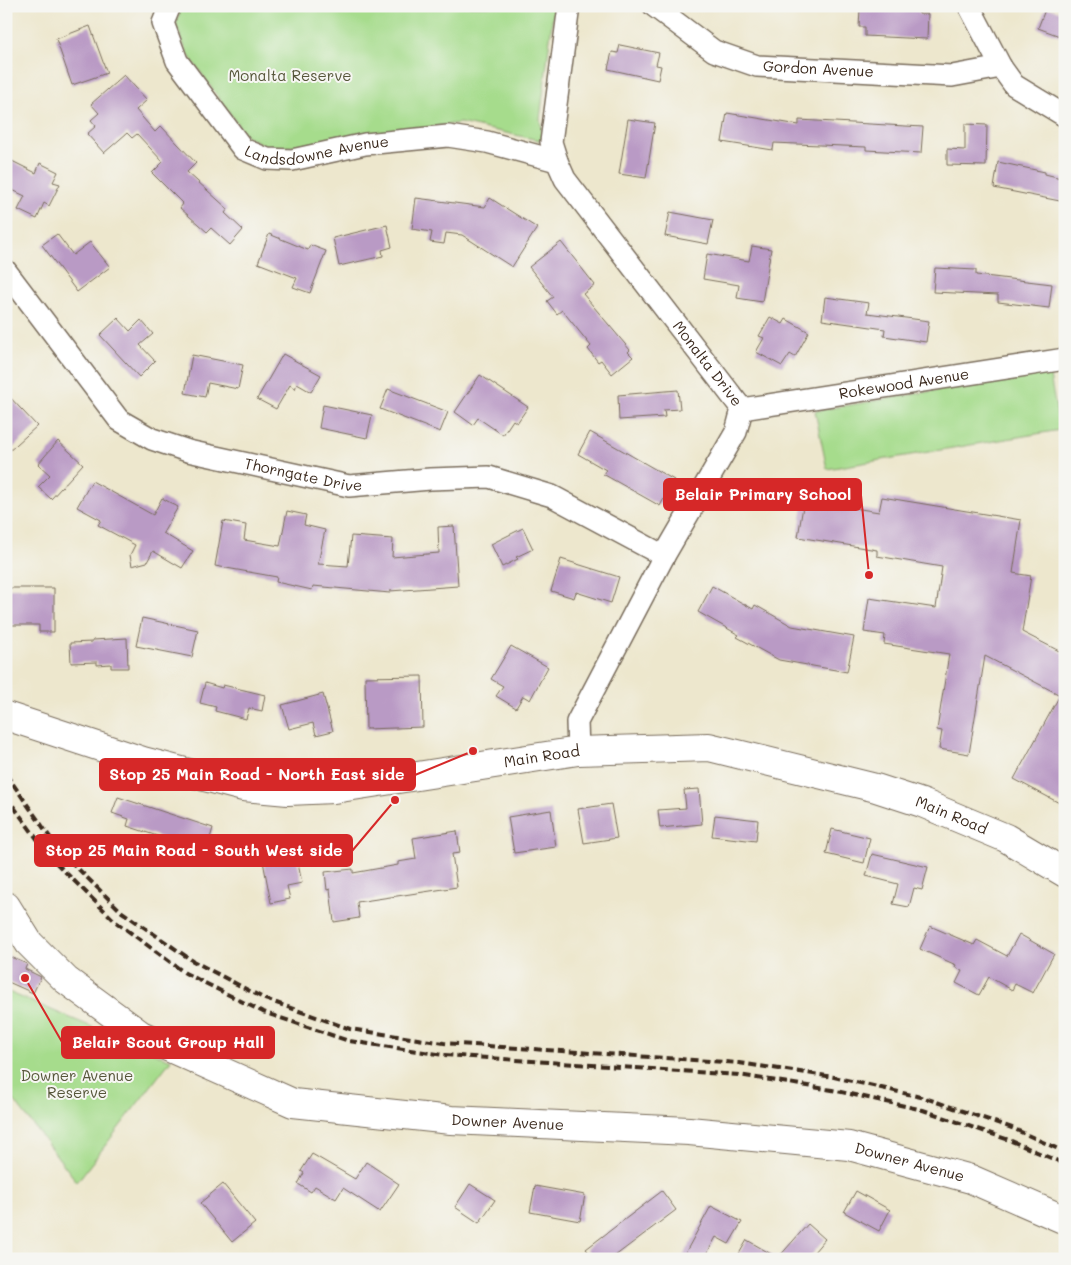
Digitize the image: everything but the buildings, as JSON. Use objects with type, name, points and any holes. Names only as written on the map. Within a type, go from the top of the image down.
[{"type":"street","name":"Landsdowne Avenue","points":[[170,6],[163,23],[177,60],[243,150],[267,159],[292,160],[364,144],[448,136],[487,142],[557,161]]},
{"type":"street","name":"Monalta Drive","points":[[569,6],[551,142],[557,161],[565,179],[742,409],[736,432],[664,556],[577,722],[578,751]]},
{"type":"street","name":"Gordon Avenue","points":[[654,6],[714,51],[757,66],[952,76],[1002,67]]},
{"type":"street","points":[[969,6],[1002,67],[1014,85],[1065,116]]},
{"type":"street","name":"Thorngate Drive","points":[[6,271],[119,420],[152,439],[188,451],[349,486],[489,476],[552,496],[664,556]]},
{"type":"street","name":"Rokewood Avenue","points":[[742,409],[1065,359]]},
{"type":"street","name":"Main Road","points":[[6,716],[143,761],[242,787],[288,791],[334,789],[578,751],[708,747],[876,788],[922,802],[1006,838],[1065,873]]},
{"type":"street","name":"Downer Avenue","points":[[6,906],[29,943],[66,980],[141,1035],[293,1103],[451,1120],[689,1131],[849,1146],[971,1179],[1065,1220]]},
{"type":"green space","name":"Monalta Reserve","points":[[181,6],[554,6],[540,119],[543,141],[460,123],[272,149],[246,136],[187,53],[176,25]]},
{"type":"green space","points":[[1049,371],[1060,430],[827,469],[815,411]]},
{"type":"green space","name":"Downer Avenue Reserve","points":[[6,991],[171,1060],[77,1182],[6,1090]]},
{"type":"railway","points":[[6,774],[59,850],[122,912],[193,961],[265,999],[350,1029],[444,1043],[739,1063],[834,1077],[925,1098],[1012,1128],[1065,1152]]},
{"type":"railway","points":[[6,796],[50,857],[116,922],[185,973],[263,1012],[349,1041],[444,1055],[739,1075],[832,1090],[923,1110],[1009,1140],[1065,1164]]},
{"type":"place","name":"Belair Primary School","points":[[869,575]]},
{"type":"place","name":"Stop 25 Main Road - North East side","points":[[473,751]]},
{"type":"place","name":"Stop 25 Main Road - South West side","points":[[395,800]]},
{"type":"place","name":"Belair Scout Group Hall","points":[[25,978]]}]
